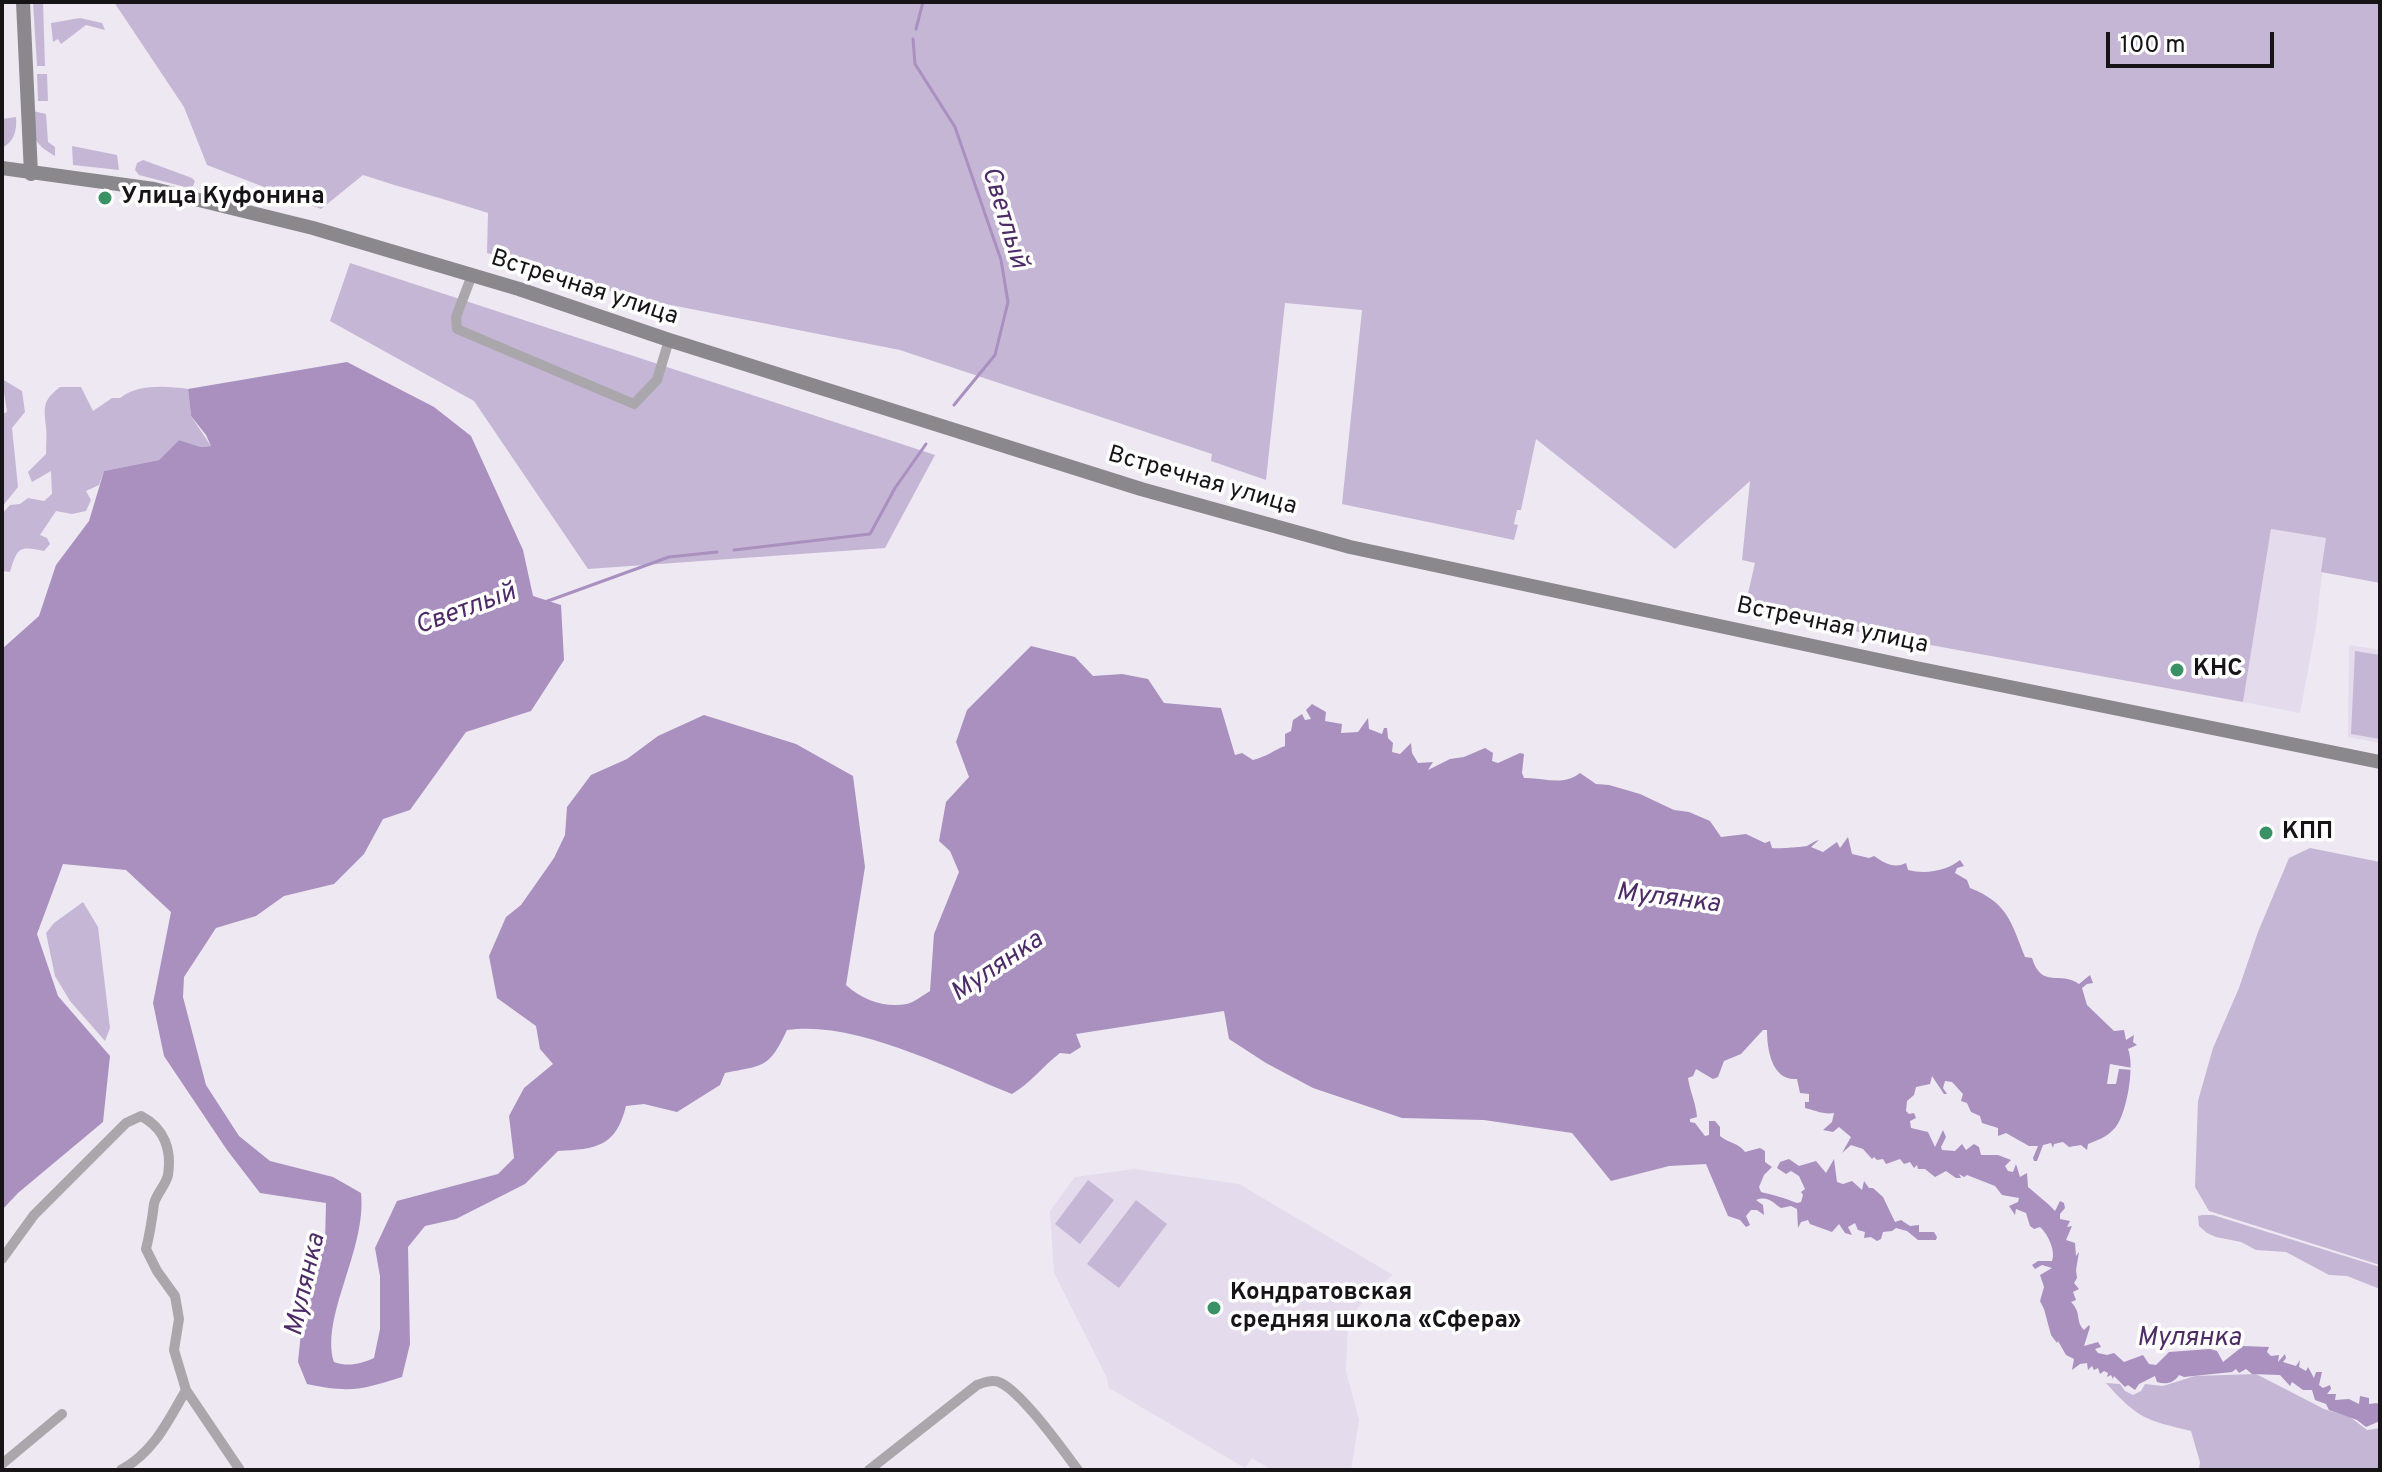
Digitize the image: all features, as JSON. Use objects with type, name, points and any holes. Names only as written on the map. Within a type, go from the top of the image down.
[{"type":"main road","points":[[23,2],[31,174]]},
{"type":"main road","points":[[2,168],[31,174]]},
{"type":"main road","points":[[2,180],[31,174]]},
{"type":"main road","name":"Встречная улица","points":[[31,174],[106,181],[194,198],[313,228],[472,275],[1141,489],[1350,547],[1916,668],[2380,762]]},
{"type":"street","points":[[472,275],[456,317],[457,329],[634,404],[657,380],[669,340]]},
{"type":"street","points":[[2,1259],[34,1215],[126,1123],[141,1116],[155,1123],[167,1140],[168,1177],[154,1202],[154,1219],[146,1249],[175,1296],[179,1319],[174,1350],[186,1390],[240,1470]]},
{"type":"street","points":[[869,1470],[977,1385],[992,1381],[1009,1388],[1078,1470]]},
{"type":"street","points":[[121,1470],[148,1451],[163,1432],[186,1390]]},
{"type":"street","points":[[2,1464],[62,1414]]},
{"type":"shaded area","points":[[33,2],[43,2],[45,66],[37,66]]},
{"type":"shaded area","points":[[114,2],[2380,2],[2380,583],[2321,572],[2326,538],[2271,529],[2243,702],[1744,611],[1755,563],[1742,560],[1750,481],[1675,549],[1536,439],[1521,510],[1517,510],[1514,524],[1518,525],[1514,540],[1342,504],[1362,310],[1285,303],[1266,480],[1211,461],[1212,454],[900,350],[625,296],[487,253],[488,213],[363,175],[321,209],[207,165],[184,107]]},
{"type":"shaded area","points":[[80,18],[102,23],[105,30],[86,25],[61,44],[58,39],[53,42],[51,23]]},
{"type":"shaded area","points":[[37,74],[47,74],[48,101],[38,101]]},
{"type":"shaded area","points":[[33,111],[46,114],[48,142],[55,147],[55,156],[35,138]]},
{"type":"shaded area","points":[[16,117],[14,136],[2,148],[2,119]]},
{"type":"shaded area","points":[[72,146],[117,155],[119,170],[73,165]]},
{"type":"shaded area","points":[[143,160],[192,178],[195,181],[193,186],[189,188],[139,175],[135,170],[137,163]]},
{"type":"shaded area","points":[[350,263],[935,455],[885,548],[588,569],[474,401],[330,321]]},
{"type":"shaded area","points":[[2,379],[22,391],[25,412],[12,428],[18,487],[2,507],[2,414],[7,412]]},
{"type":"shaded area","points":[[60,387],[81,387],[93,411],[112,398],[120,398],[135,390],[162,387],[188,389],[191,416],[211,446],[201,447],[179,440],[159,460],[104,471],[99,485],[86,491],[91,500],[86,511],[72,514],[56,511],[40,535],[47,538],[50,544],[44,551],[24,549],[17,554],[10,572],[2,571],[2,514],[10,505],[20,504],[28,498],[44,501],[52,494],[51,471],[32,482],[28,472],[46,454],[46,405]]},
{"type":"shaded area","points":[[2271,529],[2326,538],[2316,627],[2300,713],[2243,702]]},
{"type":"shaded area","points":[[2349,645],[2380,650],[2380,743],[2348,737]]},
{"type":"shaded area","points":[[2355,651],[2380,655],[2380,739],[2351,734]]},
{"type":"shaded area","points":[[2310,848],[2380,862],[2380,1265],[2209,1211],[2195,1187],[2198,1101],[2213,1048],[2289,858]]},
{"type":"shaded area","points":[[83,902],[98,927],[110,1028],[105,1041],[70,1001],[55,976],[46,933],[54,923]]},
{"type":"shaded area","name":"Кондратовская средняя школа «Сфера»","points":[[1134,1169],[1239,1184],[1393,1275],[1367,1296],[1348,1321],[1346,1371],[1359,1420],[1351,1470],[1272,1470],[1252,1458],[1245,1468],[1109,1388],[1107,1378],[1054,1273],[1050,1211],[1075,1177]]},
{"type":"shaded area","points":[[1088,1180],[1114,1200],[1080,1244],[1055,1224]]},
{"type":"shaded area","points":[[1136,1200],[1167,1224],[1119,1288],[1087,1264]]},
{"type":"shaded area","points":[[2213,1215],[2380,1267],[2380,1289],[2347,1276],[2329,1275],[2286,1252],[2256,1250],[2241,1242],[2216,1237],[2199,1226],[2198,1216]]},
{"type":"shaded area","points":[[2256,1374],[2324,1409],[2350,1417],[2367,1430],[2380,1428],[2380,1470],[2199,1470],[2200,1462],[2191,1431],[2163,1424],[2135,1411],[2106,1383],[2120,1384],[2133,1395],[2141,1391],[2145,1384],[2163,1386],[2195,1376]]},
{"type":"water","name":"Мулянка","points":[[347,362],[434,407],[471,436],[523,550],[533,596],[561,605],[564,660],[531,711],[466,732],[410,810],[383,819],[364,854],[334,884],[284,896],[256,916],[216,928],[184,977],[183,997],[206,1085],[239,1136],[270,1161],[333,1177],[361,1193],[357,1237],[333,1324],[331,1344],[334,1362],[354,1364],[374,1358],[380,1329],[380,1276],[375,1248],[397,1201],[498,1174],[514,1158],[509,1116],[524,1088],[553,1064],[540,1049],[536,1026],[497,998],[489,956],[506,917],[521,905],[554,858],[565,835],[567,807],[591,775],[627,759],[658,736],[704,715],[796,744],[853,776],[865,867],[846,985],[874,1002],[907,1004],[930,991],[934,934],[959,872],[950,851],[939,841],[946,802],[969,777],[956,742],[967,710],[1031,646],[1075,657],[1093,676],[1122,674],[1148,679],[1164,703],[1221,708],[1235,755],[1242,753],[1253,760],[1285,746],[1285,734],[1291,731],[1293,720],[1302,714],[1305,720],[1311,719],[1306,710],[1312,704],[1326,712],[1325,721],[1342,724],[1341,733],[1358,732],[1368,718],[1369,729],[1382,734],[1387,728],[1388,738],[1393,743],[1392,752],[1400,754],[1411,743],[1418,763],[1433,762],[1428,770],[1485,748],[1493,753],[1492,761],[1498,763],[1520,753],[1524,754],[1524,778],[1566,780],[1580,773],[1596,784],[1640,794],[1674,810],[1689,812],[1710,821],[1721,837],[1746,834],[1765,843],[1770,841],[1772,848],[1807,846],[1819,840],[1811,847],[1823,852],[1837,842],[1840,848],[1848,837],[1852,854],[1869,858],[1874,856],[1893,865],[1906,863],[1908,870],[1922,872],[1937,871],[1960,860],[1964,866],[1957,868],[1955,873],[1967,880],[1970,888],[2000,907],[2025,957],[2032,958],[2041,974],[2079,984],[2090,975],[2093,983],[2082,988],[2087,1005],[2114,1031],[2124,1030],[2126,1040],[2134,1035],[2133,1042],[2137,1045],[2128,1049],[2130,1077],[2119,1121],[2109,1134],[2088,1144],[2087,1150],[2081,1145],[2069,1147],[2063,1142],[2054,1144],[2053,1148],[2051,1143],[2043,1145],[2037,1161],[2034,1161],[2038,1146],[2029,1146],[2006,1133],[1998,1136],[1998,1128],[1982,1123],[1980,1116],[1971,1112],[1967,1103],[1961,1101],[1963,1094],[1952,1082],[1945,1081],[1943,1088],[1947,1094],[1944,1094],[1932,1076],[1930,1084],[1916,1087],[1914,1095],[1907,1101],[1906,1111],[1914,1113],[1916,1118],[1910,1121],[1911,1128],[1928,1132],[1935,1147],[1943,1130],[1946,1137],[1942,1150],[1955,1151],[1962,1144],[1966,1150],[1974,1144],[1979,1147],[1981,1155],[1998,1155],[2011,1160],[2005,1166],[2008,1171],[2013,1172],[2016,1164],[2020,1177],[2027,1173],[2028,1187],[2055,1211],[2060,1201],[2064,1203],[2060,1219],[2070,1221],[2067,1227],[2072,1226],[2066,1240],[2075,1243],[2076,1256],[2079,1252],[2074,1283],[2079,1289],[2073,1292],[2076,1300],[2071,1302],[2081,1327],[2084,1330],[2090,1327],[2084,1346],[2098,1342],[2101,1347],[2095,1349],[2098,1353],[2114,1353],[2124,1362],[2143,1355],[2149,1364],[2156,1365],[2169,1352],[2210,1349],[2217,1351],[2223,1362],[2243,1346],[2269,1347],[2267,1352],[2271,1356],[2279,1355],[2278,1362],[2285,1354],[2283,1362],[2296,1366],[2300,1360],[2299,1367],[2306,1371],[2308,1367],[2314,1378],[2316,1372],[2322,1372],[2319,1385],[2323,1388],[2330,1385],[2327,1394],[2336,1394],[2335,1400],[2349,1399],[2359,1404],[2360,1396],[2369,1398],[2369,1404],[2377,1403],[2380,1406],[2380,1421],[2366,1427],[2357,1420],[2329,1410],[2326,1404],[2315,1400],[2312,1390],[2303,1390],[2292,1382],[2290,1386],[2280,1375],[2252,1374],[2246,1369],[2239,1373],[2236,1369],[2232,1372],[2179,1375],[2167,1383],[2157,1382],[2155,1376],[2139,1384],[2135,1390],[2128,1385],[2125,1387],[2114,1376],[2113,1379],[2111,1375],[2107,1377],[2108,1373],[2104,1371],[2100,1374],[2098,1368],[2094,1370],[2092,1366],[2088,1370],[2087,1363],[2072,1370],[2074,1359],[2066,1355],[2051,1335],[2040,1301],[2044,1287],[2040,1275],[2052,1268],[2042,1265],[2035,1269],[2032,1265],[2038,1261],[2052,1261],[2052,1248],[2040,1227],[2034,1229],[2030,1226],[2026,1213],[2016,1209],[2015,1215],[2009,1206],[2018,1202],[2019,1198],[2002,1195],[1995,1186],[1967,1175],[1959,1174],[1961,1178],[1956,1178],[1946,1171],[1935,1177],[1925,1169],[1918,1169],[1917,1165],[1914,1168],[1910,1162],[1904,1164],[1900,1159],[1886,1164],[1883,1159],[1872,1159],[1863,1149],[1851,1145],[1842,1153],[1851,1137],[1839,1127],[1833,1132],[1823,1130],[1832,1122],[1834,1113],[1805,1108],[1809,1094],[1800,1093],[1797,1079],[1782,1075],[1777,1070],[1770,1055],[1767,1030],[1763,1030],[1741,1054],[1724,1061],[1718,1077],[1713,1079],[1696,1069],[1693,1076],[1688,1078],[1697,1117],[1690,1119],[1690,1122],[1695,1123],[1705,1136],[1709,1135],[1709,1121],[1715,1121],[1720,1127],[1720,1136],[1745,1152],[1760,1148],[1765,1151],[1765,1162],[1772,1167],[1764,1175],[1759,1187],[1761,1192],[1801,1202],[1801,1192],[1805,1189],[1799,1176],[1791,1171],[1786,1174],[1777,1168],[1780,1162],[1789,1159],[1799,1166],[1816,1161],[1826,1173],[1834,1159],[1837,1182],[1852,1181],[1862,1190],[1864,1181],[1883,1197],[1895,1222],[1901,1220],[1910,1226],[1919,1225],[1919,1232],[1934,1232],[1936,1240],[1918,1240],[1907,1231],[1896,1228],[1883,1232],[1877,1241],[1871,1237],[1864,1238],[1865,1232],[1858,1230],[1855,1223],[1848,1227],[1852,1235],[1845,1233],[1839,1224],[1832,1232],[1810,1224],[1808,1220],[1801,1222],[1798,1228],[1797,1209],[1791,1206],[1781,1208],[1764,1198],[1756,1200],[1763,1205],[1764,1215],[1751,1210],[1746,1216],[1750,1225],[1746,1227],[1740,1220],[1728,1216],[1706,1164],[1669,1166],[1611,1181],[1572,1133],[1484,1120],[1402,1118],[1313,1088],[1266,1063],[1229,1039],[1224,1011],[1076,1034],[1081,1047],[1070,1054],[1060,1053],[1012,1094],[871,1039],[814,1029],[787,1030],[775,1052],[764,1063],[725,1073],[720,1085],[677,1112],[644,1104],[626,1106],[616,1130],[602,1143],[583,1149],[558,1151],[525,1184],[456,1219],[425,1226],[408,1247],[410,1344],[402,1377],[355,1389],[307,1384],[298,1362],[301,1332],[309,1284],[325,1243],[326,1203],[260,1193],[164,1056],[153,1003],[171,912],[126,870],[63,864],[37,934],[58,996],[110,1056],[103,1122],[2,1210],[2,649],[39,616],[56,565],[89,521],[104,471],[159,460],[179,440],[201,447],[211,446],[191,416],[188,389]]},
{"type":"pier","points":[[2110,1064],[2133,1070],[2119,1069],[2116,1084],[2107,1084]]},
{"type":"waterway","points":[[916,29],[923,2]]},
{"type":"waterway","name":"Светлый","points":[[913,39],[915,64],[955,127],[1001,260],[1008,302],[995,355],[954,405]]},
{"type":"waterway","name":"Светлый","points":[[734,550],[870,534],[895,488],[926,444]]},
{"type":"waterway","name":"Светлый","points":[[545,602],[669,557],[717,552]]},
{"type":"place","name":"Улица Куфонина","points":[[105,198]]},
{"type":"place","name":"КНС","points":[[2177,670]]},
{"type":"place","name":"КПП","points":[[2266,833]]},
{"type":"place","name":"Кондратовская средняя школа «Сфера»","points":[[1214,1308]]}]
